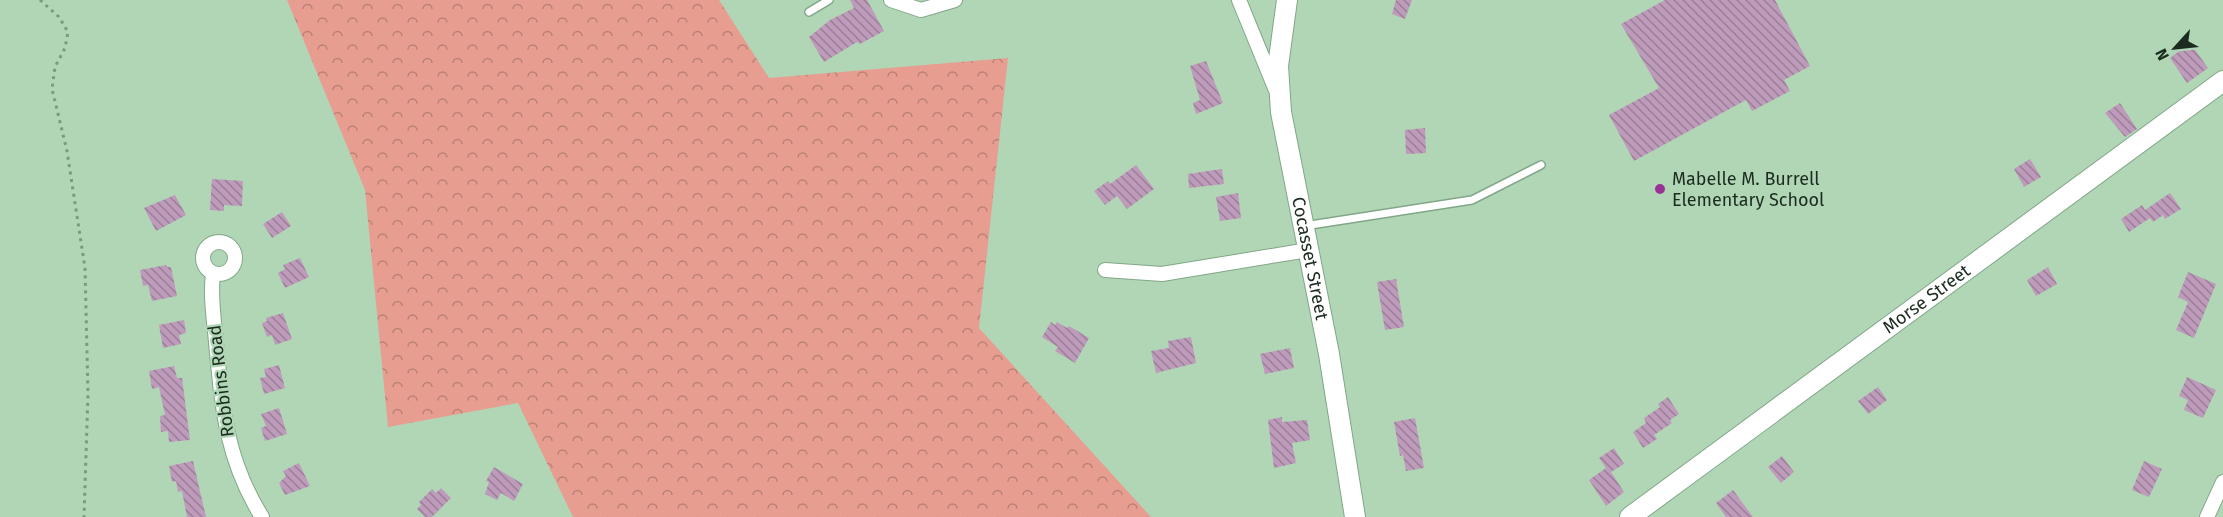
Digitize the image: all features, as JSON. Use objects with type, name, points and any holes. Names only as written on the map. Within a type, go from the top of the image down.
[{"type":"street","points":[[891,0],[921,10],[955,0]]},
{"type":"street","points":[[1239,0],[1280,98]]},
{"type":"street","name":"Cocasset Street","points":[[1287,0],[1278,66],[1280,98],[1329,354],[1355,517]]},
{"type":"street","name":"Morse Street","points":[[1630,517],[2223,81]]},
{"type":"street","points":[[1105,270],[1162,274],[1308,250]]},
{"type":"street","name":"Robbins Road","points":[[213,274],[212,292],[216,338],[228,443],[237,470],[262,517]]},
{"type":"street","points":[[2207,517],[2219,502],[2223,482]]},
{"type":"lane","points":[[809,12],[829,0]]},
{"type":"lane","points":[[1303,226],[1472,200],[1541,165]]},
{"type":"path","points":[[40,0],[59,17],[68,32],[65,48],[55,67],[52,89],[67,151],[85,268],[88,394],[84,517]]},
{"type":"green space","points":[[287,0],[719,0],[769,78],[1008,58],[979,328],[1151,517],[573,517],[518,403],[388,427],[365,190]]},
{"type":"building","points":[[850,0],[867,0],[884,31],[860,44],[857,42],[824,62],[809,37],[830,20],[854,8]]},
{"type":"building","points":[[1396,0],[1412,0],[1405,19],[1392,14]]},
{"type":"building","points":[[1665,0],[1775,0],[1810,66],[1784,80],[1790,91],[1752,111],[1746,100],[1634,161],[1609,115],[1659,88],[1621,24]]},
{"type":"building","points":[[2190,43],[2208,68],[2187,83],[2170,58]]},
{"type":"building","points":[[1206,61],[1223,103],[1196,114],[1193,103],[1200,100],[1190,66]]},
{"type":"building","points":[[2120,103],[2137,129],[2125,137],[2105,113]]},
{"type":"building","points":[[1425,128],[1426,153],[1406,154],[1405,130]]},
{"type":"building","points":[[2030,159],[2041,177],[2024,187],[2014,169]]},
{"type":"building","points":[[1136,165],[1154,189],[1127,209],[1117,196],[1105,205],[1094,191],[1108,181],[1110,184]]},
{"type":"building","points":[[1222,169],[1224,184],[1189,188],[1188,174]]},
{"type":"building","points":[[212,179],[243,181],[242,206],[224,205],[224,211],[210,210]]},
{"type":"building","points":[[1238,193],[1241,218],[1220,221],[1216,197]]},
{"type":"building","points":[[2170,193],[2181,209],[2165,219],[2163,215],[2153,222],[2150,218],[2129,232],[2121,219],[2142,205],[2145,210]]},
{"type":"building","points":[[175,195],[186,215],[156,231],[144,208]]},
{"type":"building","points":[[282,212],[291,226],[272,238],[263,224]]},
{"type":"building","points":[[300,258],[309,277],[285,288],[278,273],[285,269],[283,265]]},
{"type":"building","points":[[166,265],[171,267],[177,296],[152,301],[148,285],[143,286],[140,270]]},
{"type":"building","points":[[2048,267],[2057,284],[2036,296],[2027,280]]},
{"type":"building","points":[[2188,272],[2216,284],[2194,338],[2176,330],[2188,302],[2178,297]]},
{"type":"building","points":[[1396,279],[1404,327],[1385,330],[1377,282]]},
{"type":"building","points":[[283,313],[292,339],[275,345],[272,335],[267,337],[262,323],[267,321],[266,318]]},
{"type":"building","points":[[184,320],[186,333],[179,335],[181,344],[163,348],[159,325]]},
{"type":"building","points":[[1051,322],[1055,325],[1057,322],[1067,328],[1069,326],[1089,338],[1075,363],[1055,351],[1058,347],[1042,337]]},
{"type":"building","points":[[1191,337],[1196,363],[1156,373],[1151,351],[1169,348],[1168,341]]},
{"type":"building","points":[[1290,348],[1294,368],[1265,374],[1260,354]]},
{"type":"building","points":[[279,365],[285,388],[264,394],[260,378],[266,377],[264,369]]},
{"type":"building","points":[[174,366],[177,378],[182,378],[190,440],[169,442],[168,431],[161,432],[160,416],[165,415],[159,387],[152,389],[149,371]]},
{"type":"building","points":[[2187,377],[2216,390],[2203,418],[2184,410],[2188,400],[2179,396]]},
{"type":"building","points":[[1878,387],[1887,400],[1868,414],[1858,401]]},
{"type":"building","points":[[1668,397],[1679,414],[1670,420],[1672,423],[1654,435],[1657,439],[1643,448],[1633,432],[1646,423],[1644,418],[1660,407],[1658,404]]},
{"type":"building","points":[[279,408],[287,434],[265,441],[261,428],[266,426],[261,414]]},
{"type":"building","points":[[1282,417],[1282,422],[1307,420],[1310,440],[1292,443],[1296,463],[1274,468],[1268,420]]},
{"type":"building","points":[[1415,418],[1424,468],[1406,471],[1403,455],[1400,456],[1394,422]]},
{"type":"building","points":[[1614,448],[1624,464],[1611,472],[1624,492],[1606,506],[1589,480],[1606,468],[1599,458]]},
{"type":"building","points":[[1782,456],[1794,472],[1781,483],[1768,467]]},
{"type":"building","points":[[193,461],[206,517],[187,517],[182,491],[178,492],[176,481],[172,482],[169,466]]},
{"type":"building","points":[[2144,461],[2162,469],[2149,497],[2132,490]]},
{"type":"building","points":[[299,463],[310,486],[285,495],[279,483],[286,476],[283,471]]},
{"type":"building","points":[[494,467],[523,484],[514,501],[501,493],[497,500],[485,494],[489,482],[486,481]]},
{"type":"building","points":[[441,488],[451,498],[432,517],[425,517],[417,509],[421,505],[419,502],[432,489],[436,493]]},
{"type":"building","points":[[1733,490],[1753,517],[1726,517],[1716,503]]},
{"type":"place","name":"Mabelle M. Burrell Elementary School","points":[[1660,189]]}]
